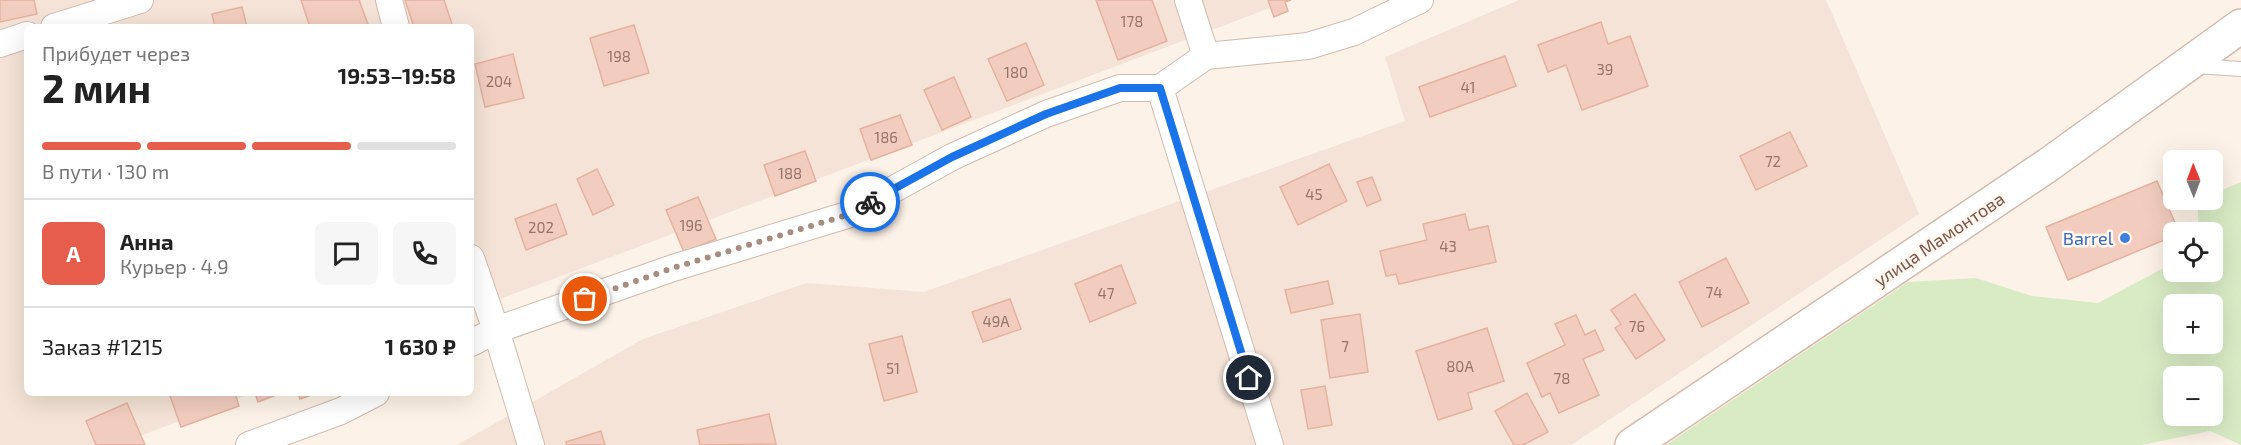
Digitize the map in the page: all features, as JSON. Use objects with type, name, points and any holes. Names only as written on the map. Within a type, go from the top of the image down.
[{"type":"main road","name":"улица Мамонтова","points":[[1632,445],[2048,165],[2241,26]]},
{"type":"street","points":[[64,24],[140,0]]},
{"type":"street","points":[[389,0],[395,24]]},
{"type":"street","points":[[1188,0],[1206,56]]},
{"type":"street","points":[[474,341],[496,330],[673,268],[847,215],[952,157],[1046,114],[1120,88],[1160,88],[1206,56],[1308,46],[1354,32],[1420,0]]},
{"type":"street","points":[[0,44],[24,36]]},
{"type":"street","points":[[1160,88],[1270,445]]},
{"type":"street","points":[[474,267],[531,445]]},
{"type":"street","points":[[249,445],[340,411],[370,396]]},
{"type":"lane","points":[[2188,65],[2241,69]]},
{"type":"shaded area","points":[[0,0],[1291,0],[474,309],[474,24],[24,24],[24,396],[245,396],[116,445],[0,445]]},
{"type":"shaded area","points":[[1519,0],[1826,0],[1919,214],[1571,445],[457,445],[643,339],[807,283],[924,292],[1405,121],[1385,57]]},
{"type":"green space","points":[[2241,182],[2241,445],[2210,431],[2142,445],[1666,445],[1908,282],[1976,278],[2032,296],[2098,303],[2163,268],[2163,282],[2223,282],[2223,222],[2198,222],[2198,210],[2223,210],[2223,190]]},
{"type":"building","points":[[0,0],[34,0],[37,14],[0,22]]},
{"type":"building","points":[[301,0],[359,0],[368,24],[309,24]]},
{"type":"building","points":[[405,0],[444,0],[452,24],[413,24]]},
{"type":"building","points":[[1096,0],[1152,0],[1167,41],[1118,60]]},
{"type":"building","points":[[1268,0],[1291,0],[1285,2],[1288,11],[1274,17]]},
{"type":"building","points":[[242,7],[246,24],[214,24],[212,14]]},
{"type":"building","points":[[1601,22],[1608,44],[1630,36],[1648,86],[1582,110],[1566,65],[1548,72],[1538,45]]},
{"type":"building","points":[[634,25],[649,73],[604,86],[590,38]]},
{"type":"building","points":[[1026,43],[1044,85],[1007,101],[988,59]]},
{"type":"building","points":[[513,54],[524,98],[485,107],[475,64]]},
{"type":"building","points":[[1505,56],[1516,86],[1430,117],[1419,87]]},
{"type":"building","points":[[954,77],[971,117],[942,130],[924,90]]},
{"type":"building","points":[[900,115],[912,145],[871,160],[860,129]]},
{"type":"building","points":[[1790,132],[1807,166],[1756,190],[1740,156]]},
{"type":"building","points":[[805,151],[816,181],[775,196],[764,165]]},
{"type":"building","points":[[1329,164],[1347,201],[1298,225],[1280,187]]},
{"type":"building","points":[[597,169],[614,205],[593,215],[577,179]]},
{"type":"building","points":[[1372,177],[1381,200],[1367,206],[1357,182]]},
{"type":"building","points":[[2157,181],[2163,195],[2163,210],[2170,210],[2175,222],[2163,222],[2163,241],[2068,280],[2046,227]]},
{"type":"building","points":[[698,197],[716,239],[684,252],[666,210]]},
{"type":"building","points":[[556,204],[567,234],[526,250],[515,219]]},
{"type":"building","points":[[1465,214],[1469,230],[1488,226],[1496,262],[1399,284],[1396,274],[1386,276],[1380,251],[1427,240],[1423,224]]},
{"type":"building","points":[[1726,258],[1749,303],[1702,327],[1679,282]]},
{"type":"building","points":[[1121,265],[1136,303],[1090,322],[1075,284]]},
{"type":"building","points":[[1328,281],[1333,304],[1291,313],[1285,290]]},
{"type":"building","points":[[1635,294],[1665,340],[1636,359],[1615,328],[1621,324],[1611,310]]},
{"type":"building","points":[[1010,299],[1021,329],[983,342],[972,312]]},
{"type":"building","points":[[1360,314],[1368,372],[1330,378],[1321,320]]},
{"type":"building","points":[[1576,315],[1585,335],[1595,330],[1604,350],[1583,359],[1599,395],[1559,413],[1550,393],[1542,397],[1527,363],[1565,345],[1555,324]]},
{"type":"building","points":[[1487,328],[1504,381],[1468,393],[1472,409],[1438,420],[1416,351]]},
{"type":"building","points":[[902,336],[917,392],[884,401],[869,344]]},
{"type":"building","points":[[1325,386],[1332,425],[1308,429],[1301,390]]},
{"type":"building","points":[[1527,393],[1548,432],[1523,445],[1514,445],[1495,411]]},
{"type":"building","points":[[170,396],[236,396],[239,406],[181,427]]},
{"type":"building","points":[[256,396],[273,396],[258,402]]},
{"type":"building","points":[[127,403],[145,445],[96,445],[86,421]]},
{"type":"building","points":[[769,414],[776,444],[700,445],[697,430]]},
{"type":"building","points":[[601,431],[605,445],[567,445],[566,442]]},
{"type":"way so far","points":[[585,299],[673,268],[847,215],[870,202]]},
{"type":"place","name":"Barrel","points":[[2125,238]]},
{"type":"route","points":[[870,202],[952,157],[1046,114],[1120,88],[1160,88],[1249,378]]}]
